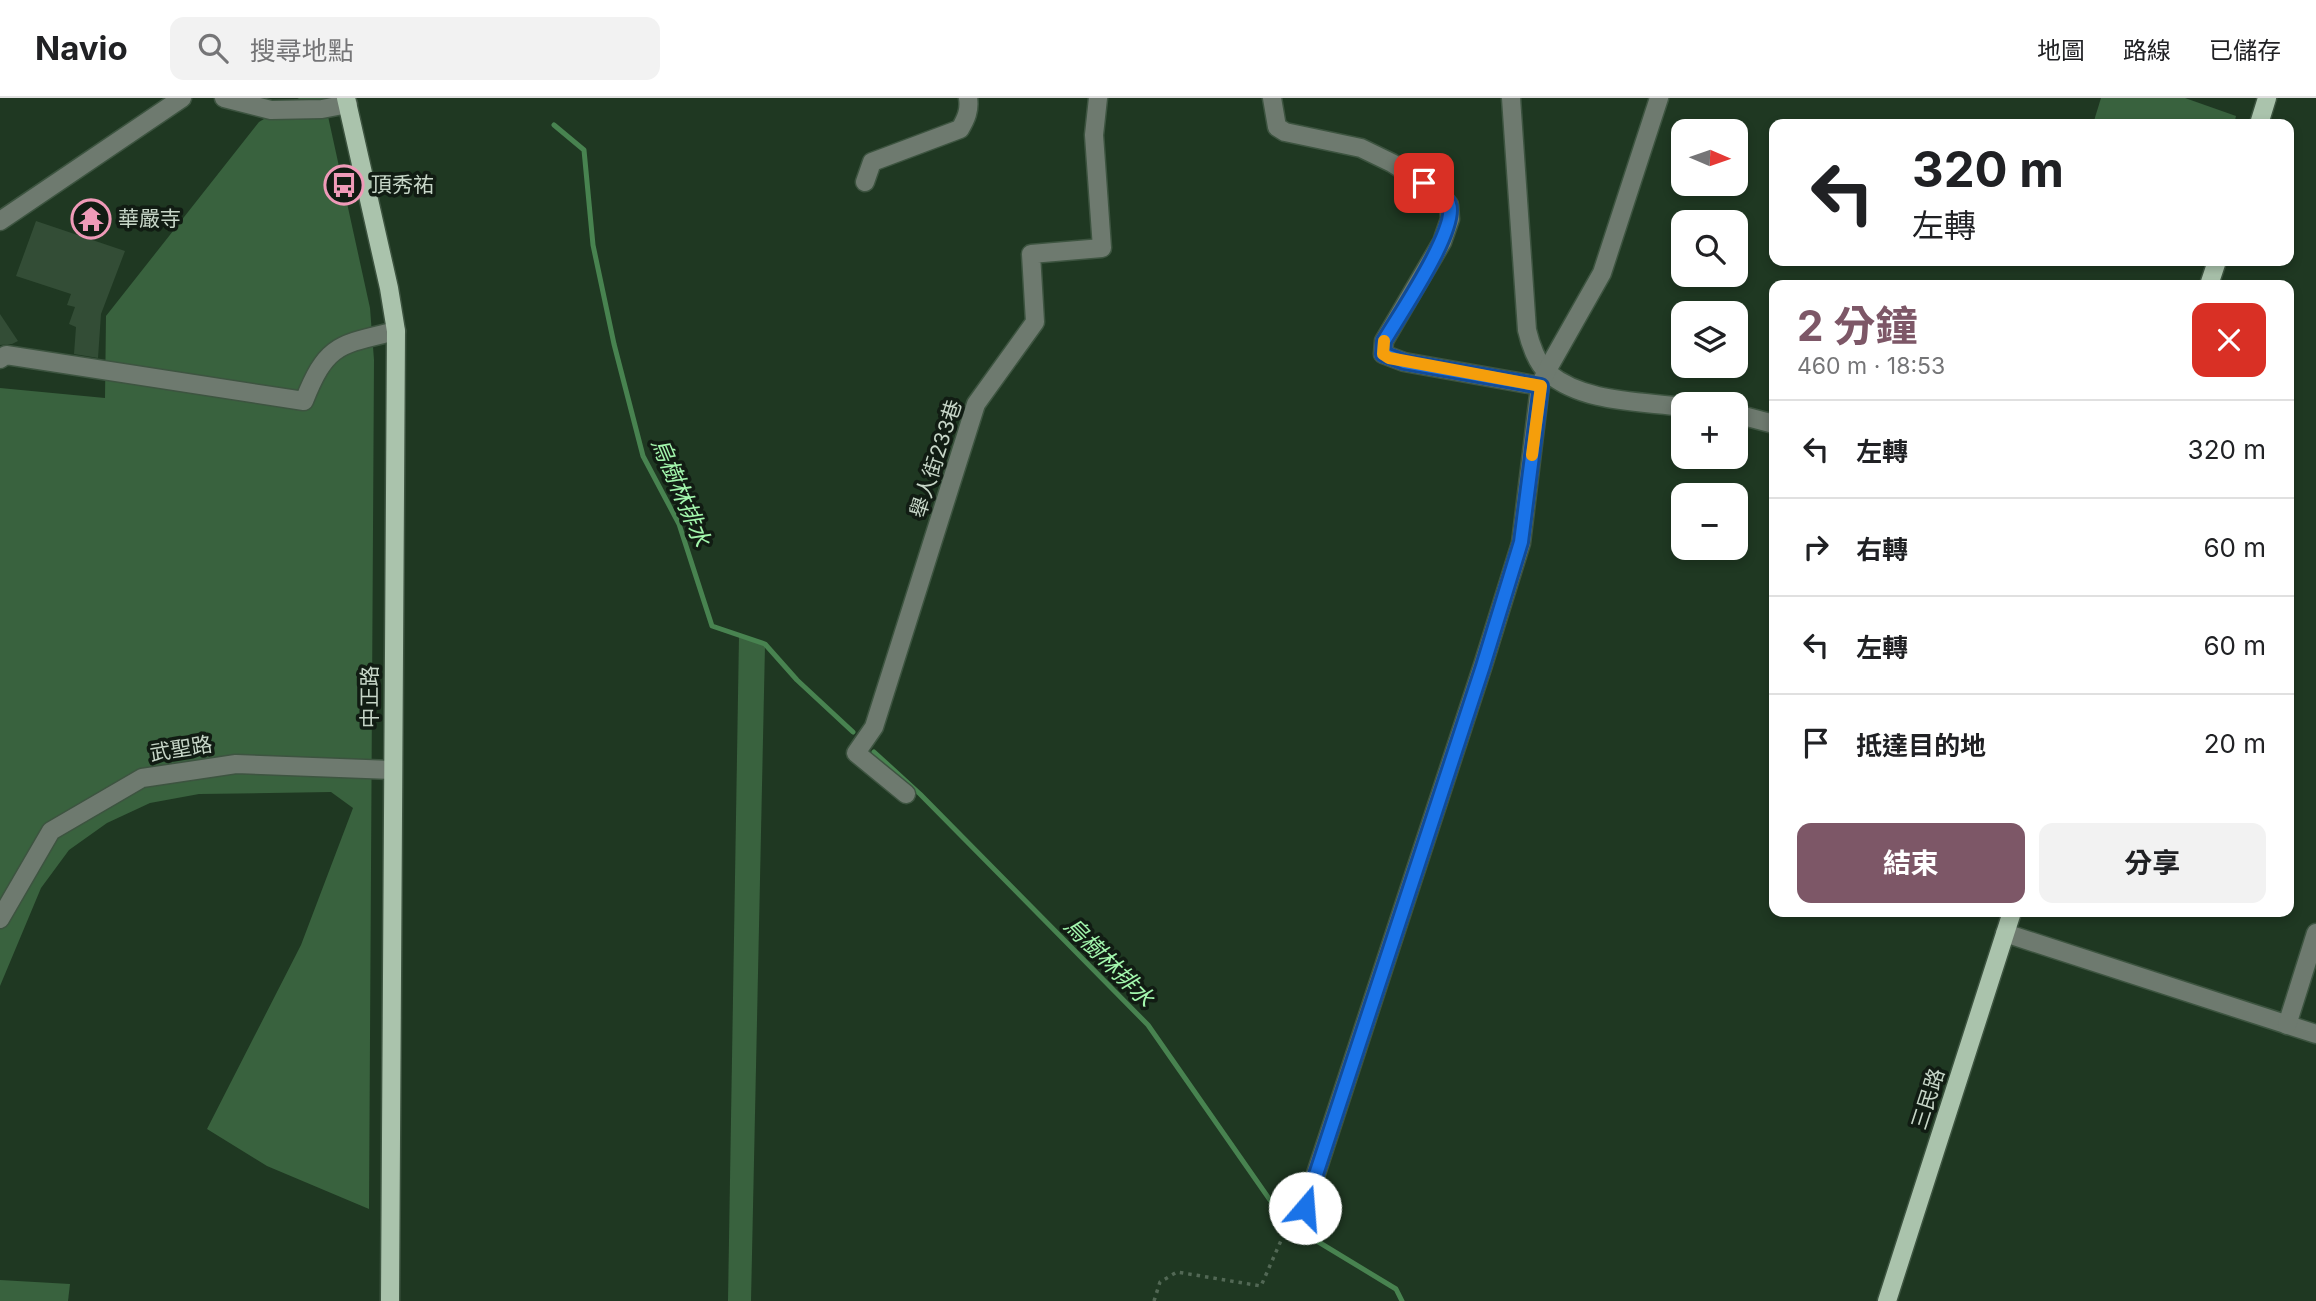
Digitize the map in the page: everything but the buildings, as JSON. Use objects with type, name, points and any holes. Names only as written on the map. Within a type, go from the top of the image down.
[{"type":"main road","points":[[2261,119],[2267,98]]},
{"type":"main road","name":"中正路","points":[[347,101],[389,288],[396,331],[390,1301]]},
{"type":"main road","name":"三民路","points":[[1887,1301],[2010,917]]},
{"type":"street","points":[[0,221],[182,98]]},
{"type":"street","points":[[224,98],[271,110],[322,108],[347,101]]},
{"type":"street","points":[[865,182],[872,162],[960,129],[967,117],[970,105],[968,98]]},
{"type":"street","name":"舉人街233巷","points":[[906,794],[856,753],[874,727],[976,404],[1035,322],[1031,254],[1102,248],[1094,135],[1098,98]]},
{"type":"street","points":[[1272,98],[1277,127],[1285,132],[1362,148],[1392,163],[1440,194],[1449,205],[1450,219],[1442,242],[1384,341],[1383,354],[1404,362],[1543,379],[1584,394],[1671,405]]},
{"type":"street","points":[[1511,98],[1527,330],[1543,379]]},
{"type":"street","points":[[1305,1208],[1483,666],[1521,542],[1543,379],[1602,273],[1659,98]]},
{"type":"street","points":[[0,359],[6,355],[304,401],[315,373],[331,352],[348,343],[396,331]]},
{"type":"street","points":[[1748,417],[1769,423]]},
{"type":"street","name":"武聖路","points":[[0,919],[51,831],[142,778],[236,764],[392,770]]},
{"type":"street","points":[[2005,933],[2316,1034]]},
{"type":"street","points":[[2287,1025],[2316,933]]},
{"type":"path","points":[[1154,1301],[1160,1282],[1177,1272],[1261,1286],[1283,1236],[1305,1208]]},
{"type":"green space","points":[[299,98],[324,98],[370,308],[374,360],[369,1209],[267,1166],[207,1129],[301,945],[353,808],[331,792],[199,794],[150,803],[107,823],[69,850],[41,888],[0,986],[0,388],[105,398],[106,316],[259,122]]},
{"type":"green space","points":[[2101,98],[2185,98],[2236,116],[2235,119],[2095,119]]},
{"type":"green space","points":[[739,636],[765,645],[751,1301],[728,1301]]},
{"type":"green space","points":[[0,1280],[70,1284],[68,1301],[0,1301]]},
{"type":"waterway","name":"烏樹林排水","points":[[554,125],[584,150],[593,245],[614,344],[643,456],[679,524],[712,626],[765,644],[797,680],[853,732]]},
{"type":"waterway","name":"烏樹林排水","points":[[874,752],[920,794],[1148,1025],[1286,1223]]},
{"type":"waterway","name":"烏樹林排水","points":[[1302,1232],[1396,1289],[1402,1301]]},
{"type":"slow traffic","points":[[1384,341],[1383,354],[1389,358],[1541,386],[1532,455]]},
{"type":"place","name":"頂秀祐","points":[[344,185]]},
{"type":"place","name":"華嚴寺","points":[[91,219]]},
{"type":"route","points":[[1305,1208],[1483,666],[1521,542],[1541,386],[1404,362],[1383,354],[1384,341],[1442,242],[1450,219],[1449,205],[1440,194],[1424,183]]}]
